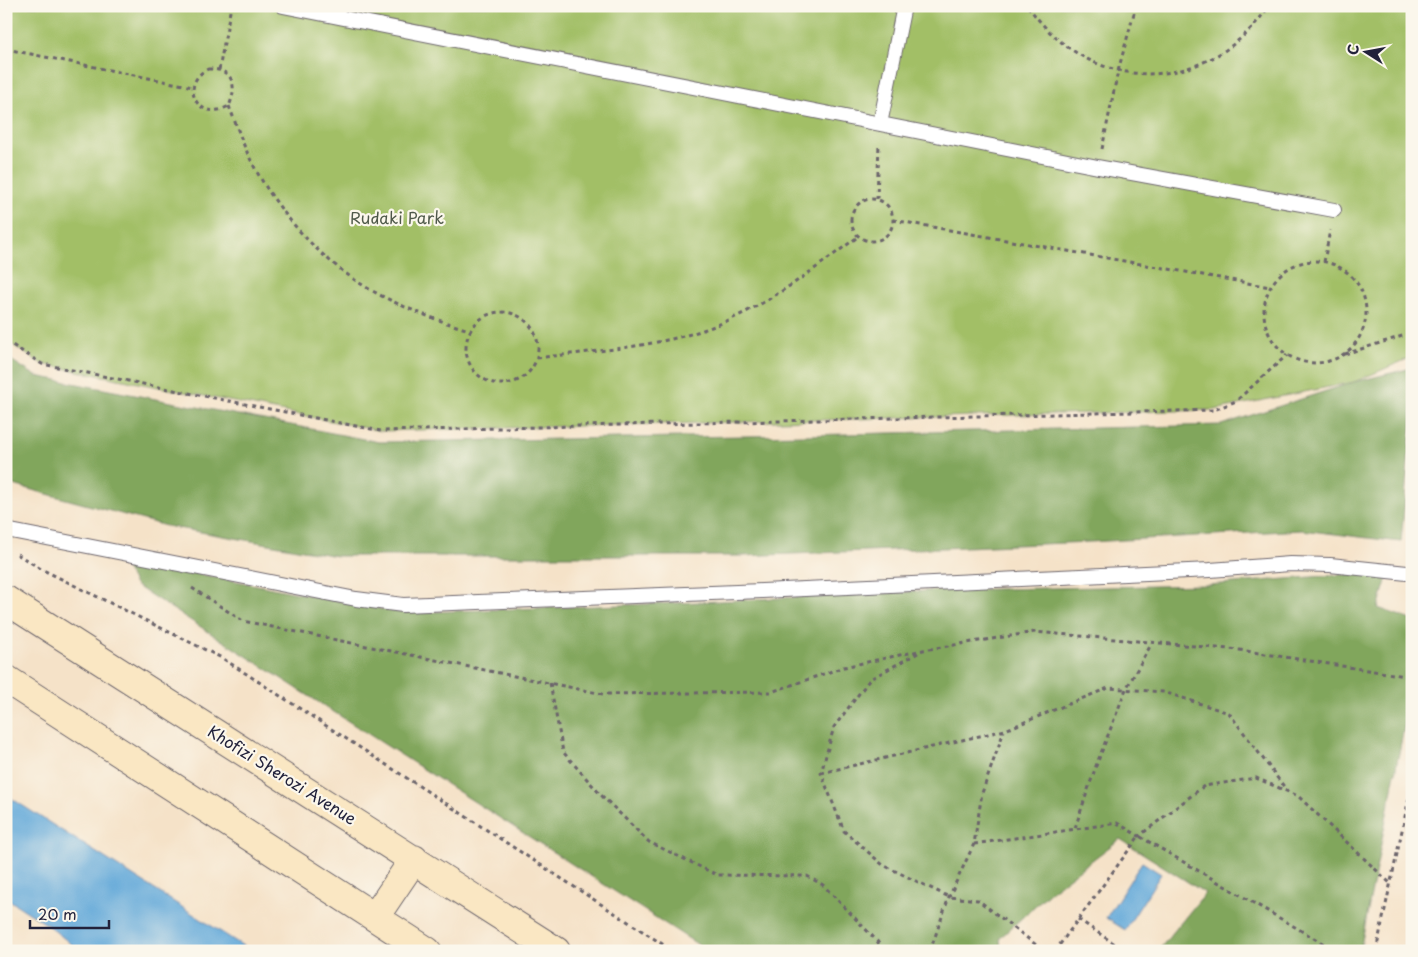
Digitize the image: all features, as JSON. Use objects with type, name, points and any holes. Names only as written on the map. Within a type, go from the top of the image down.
[{"type":"main road","name":"Khofizi Sherozi Avenue","points":[[6,600],[556,951]]},
{"type":"main road","points":[[6,679],[428,951]]},
{"type":"main road","points":[[376,917],[414,859]]},
{"type":"lane","points":[[284,6],[1098,167],[1334,210]]},
{"type":"lane","points":[[880,124],[904,6]]},
{"type":"lane","points":[[6,530],[356,599],[403,604],[762,591],[1200,571],[1290,564],[1330,565],[1407,573]]},
{"type":"path","points":[[219,70],[231,6]]},
{"type":"path","points":[[1028,6],[1041,24],[1059,42],[1079,56],[1118,71],[1148,74],[1190,68],[1210,60],[1245,36],[1269,6]]},
{"type":"path","points":[[1098,167],[1118,71],[1136,6]]},
{"type":"path","points":[[6,49],[193,87]]},
{"type":"path","points":[[229,106],[219,110],[210,110],[203,108],[197,103],[193,95],[193,87],[201,73],[208,69],[219,70],[230,77],[234,84],[234,93],[229,106],[247,153],[271,196],[303,236],[340,269],[382,296],[428,317],[469,330]]},
{"type":"path","points":[[877,199],[880,124]]},
{"type":"path","points":[[877,199],[889,206],[893,220],[892,228],[887,235],[881,239],[866,240],[854,230],[852,214],[855,207],[861,202],[877,199]]},
{"type":"path","points":[[1324,262],[1334,210]]},
{"type":"path","points":[[893,220],[1270,287]]},
{"type":"path","points":[[537,358],[659,342],[703,330],[774,297],[859,236]]},
{"type":"path","points":[[1345,354],[1359,339],[1366,320],[1365,299],[1356,281],[1341,267],[1324,262],[1306,261],[1292,266],[1280,274],[1270,287],[1264,305],[1265,324],[1273,342],[1287,355],[1306,363],[1326,362],[1345,354],[1412,333]]},
{"type":"path","points":[[493,312],[508,312],[522,317],[533,328],[538,343],[537,358],[530,371],[518,381],[503,385],[488,382],[475,373],[467,360],[465,345],[469,330],[479,318],[493,312]]},
{"type":"path","points":[[6,341],[42,364],[381,431],[1214,410],[1236,401],[1287,355]]},
{"type":"path","points":[[13,552],[41,569],[222,658],[673,951]]},
{"type":"path","points":[[172,564],[194,590],[244,621],[603,694],[770,692],[844,667],[922,650],[1035,632],[1240,650],[1412,677]]},
{"type":"path","points":[[1075,828],[1096,766],[1126,690],[1152,643]]},
{"type":"path","points":[[922,650],[870,679],[834,727],[821,773],[844,831],[884,865],[949,897],[978,900],[1044,951]]},
{"type":"path","points":[[550,683],[564,752],[600,794],[650,842],[717,875],[807,876],[823,885],[877,941],[884,951]]},
{"type":"path","points":[[821,773],[1005,730],[1108,688],[1164,692],[1229,713],[1288,792]]},
{"type":"path","points":[[930,951],[949,897],[974,844],[982,793],[1005,730]]},
{"type":"path","points":[[1055,951],[1139,836],[1204,786],[1256,778],[1298,796],[1390,883]]},
{"type":"path","points":[[1376,951],[1412,784]]},
{"type":"path","points":[[974,844],[1117,823],[1336,951]]},
{"type":"path","points":[[1078,919],[1125,951]]},
{"type":"green space","name":"Rudaki Park","points":[[6,6],[1412,6],[1412,357],[1354,382],[1214,410],[381,431],[42,364],[6,341]]},
{"type":"green space","points":[[6,357],[36,376],[379,442],[805,435],[1221,425],[1354,382],[1412,368],[1412,418],[1401,542],[1302,530],[1090,542],[742,556],[337,556],[166,526],[6,483]]},
{"type":"green space","points":[[121,559],[402,613],[678,603],[946,590],[1208,585],[1389,571],[1378,608],[1412,620],[1412,687],[1360,951],[1158,951],[1205,893],[1120,839],[1050,892],[1000,938],[1001,951],[708,951],[135,585]]},
{"type":"water","points":[[6,795],[251,951],[80,951],[46,924],[6,898]]},
{"type":"water","points":[[1142,862],[1161,874],[1125,930],[1106,918]]}]
